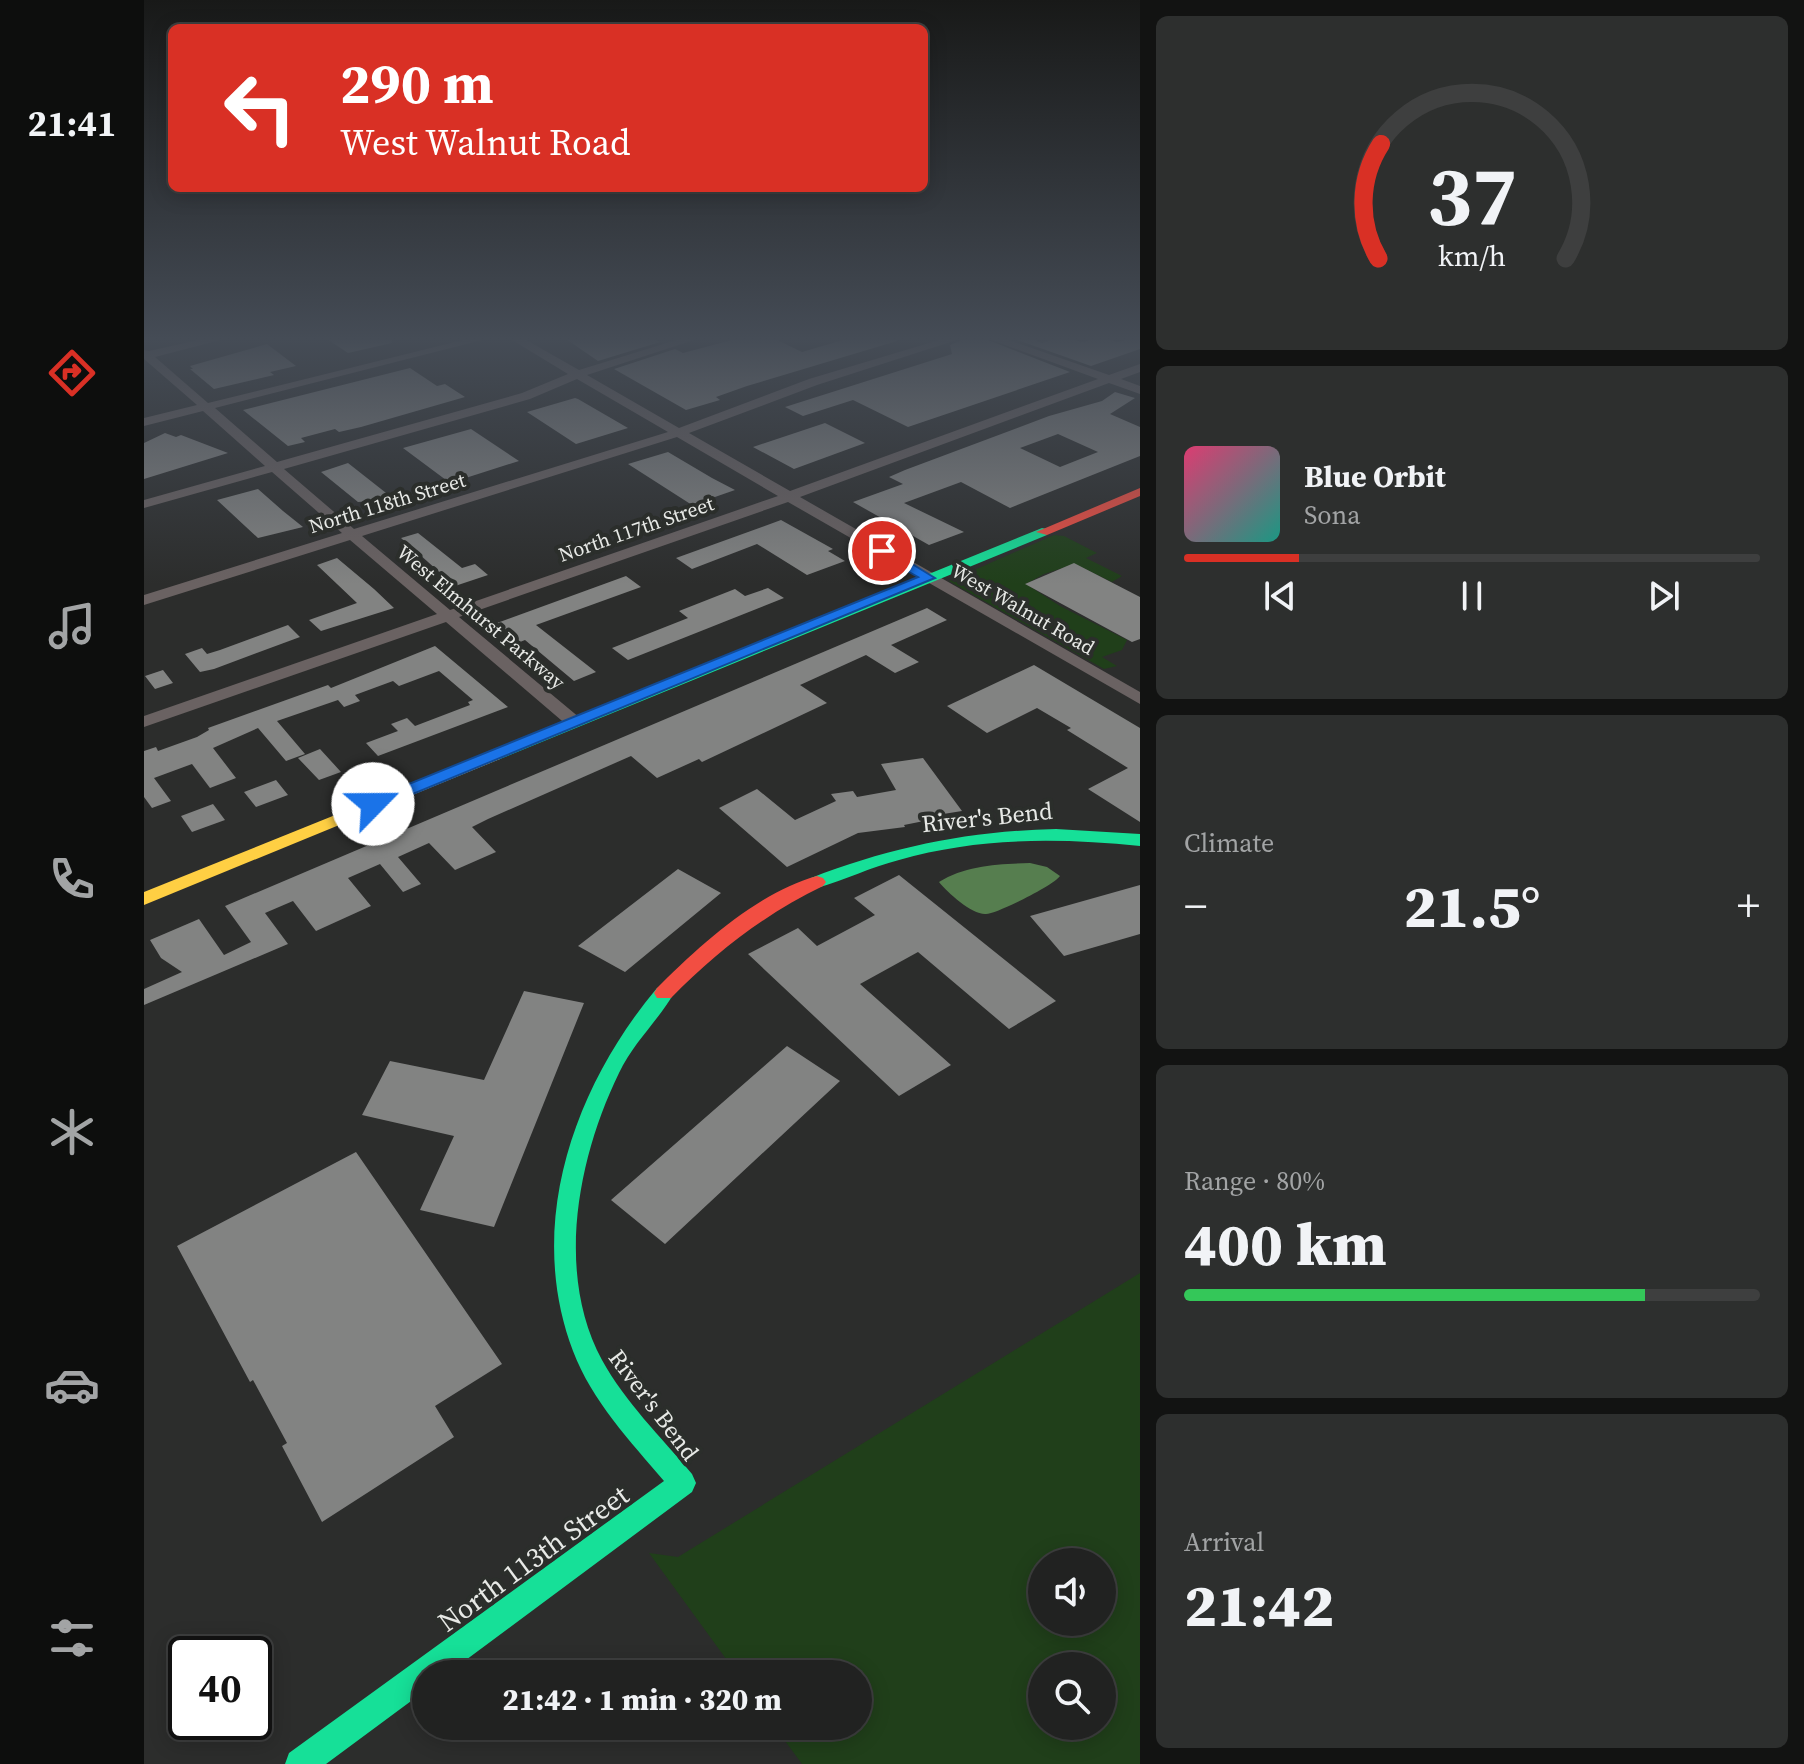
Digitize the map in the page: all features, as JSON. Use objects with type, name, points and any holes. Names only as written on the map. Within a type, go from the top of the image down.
[{"type":"street","name":"West Elmhurst Parkway","points":[[221,419],[352,535],[574,722]]},
{"type":"street","points":[[144,504],[446,419]]},
{"type":"street","name":"West Walnut Road","points":[[654,419],[1140,699]]},
{"type":"street","name":"North 118th Street","points":[[144,600],[713,419]]},
{"type":"street","name":"North 117th Street","points":[[144,722],[788,497],[1000,419]]},
{"type":"street","points":[[144,899],[1140,492]]},
{"type":"street","name":"River's Bend","points":[[683,1483],[614,1400],[584,1350],[569,1283],[566,1245],[576,1153],[586,1119],[621,1045],[661,993],[743,923],[838,872],[924,846],[968,839],[1076,834],[1140,840]]},
{"type":"street","name":"North 113th Street","points":[[300,1764],[683,1483]]},
{"type":"shaded area","points":[[1054,535],[1064,536],[1097,553],[1086,558],[1122,576],[1112,582],[1075,564],[1044,574],[1026,584],[1060,606],[1127,640],[1122,650],[1102,657],[1117,666],[1104,669],[949,581]]},
{"type":"shaded area","points":[[1030,863],[1047,867],[1060,876],[1037,892],[992,913],[980,913],[967,907],[939,882],[971,869]]},
{"type":"shaded area","points":[[1140,1273],[1140,1764],[802,1764],[784,1740],[872,1740],[872,1660],[727,1660],[649,1553],[678,1557]]},
{"type":"building","points":[[255,419],[388,419],[301,438],[305,442],[288,446]]},
{"type":"building","points":[[538,419],[613,419],[628,428],[576,444]]},
{"type":"building","points":[[892,419],[931,419],[908,427]]},
{"type":"building","points":[[1040,419],[1122,419],[1140,427],[1140,456],[1010,508],[961,482],[904,503],[964,532],[929,545],[853,502],[903,484],[889,477]],"holes":[[[1058,434],[1098,452],[1060,467],[1020,448]]]},
{"type":"building","points":[[825,423],[865,443],[794,469],[753,447]]},
{"type":"building","points":[[471,429],[519,461],[450,483],[403,448]]},
{"type":"building","points":[[165,433],[176,437],[181,435],[228,453],[144,479],[144,443]]},
{"type":"building","points":[[668,452],[735,490],[692,505],[628,464]]},
{"type":"building","points":[[348,463],[395,500],[377,505],[372,501],[358,502],[321,472]]},
{"type":"building","points":[[258,489],[303,527],[258,538],[217,500]]},
{"type":"building","points":[[781,520],[833,549],[828,551],[845,561],[807,575],[757,544],[692,569],[676,558]]},
{"type":"building","points":[[418,533],[462,568],[475,564],[488,575],[455,586],[401,538]]},
{"type":"building","points":[[337,558],[394,608],[321,631],[309,620],[357,603],[317,565]]},
{"type":"building","points":[[1074,563],[1140,597],[1140,639],[1132,642],[1025,584]]},
{"type":"building","points":[[626,576],[641,587],[536,625],[596,672],[574,681],[525,640],[520,642],[497,623]]},
{"type":"building","points":[[768,588],[784,598],[628,660],[612,648],[688,618],[679,611],[735,589],[745,596]]},
{"type":"building","points":[[927,608],[947,620],[891,645],[919,662],[895,673],[866,655],[800,685],[827,703],[702,762],[699,759],[657,778],[631,756],[488,819],[472,827],[496,852],[455,870],[429,843],[398,857],[421,884],[403,892],[380,864],[348,878],[371,906],[316,931],[293,901],[265,913],[288,944],[144,1005],[144,989],[182,972],[161,958],[150,940],[199,919],[224,955],[251,942],[225,906]]},
{"type":"building","points":[[288,625],[300,637],[214,669],[200,672],[185,654],[202,648],[207,654]]},
{"type":"building","points":[[435,646],[508,707],[378,756],[366,743],[398,731],[391,724],[407,718],[415,726],[470,705],[468,702],[473,700],[439,671],[399,686],[393,681],[355,695],[360,701],[344,707],[338,700],[277,721],[305,754],[286,761],[258,728],[213,748],[236,778],[210,788],[192,764],[154,778],[171,801],[152,808],[144,797],[144,751],[156,747],[158,751],[197,737],[208,728],[328,685],[331,688]]},
{"type":"building","points":[[1034,665],[1140,728],[1140,822],[1088,789],[1128,768],[1067,730],[1071,728],[1037,708],[987,733],[947,706]]},
{"type":"building","points":[[163,670],[173,683],[155,689],[145,676]]},
{"type":"building","points":[[320,749],[341,772],[319,780],[298,758]]},
{"type":"building","points":[[923,758],[962,811],[937,815],[939,818],[905,827],[858,833],[787,867],[719,808],[757,789],[795,820],[836,801],[831,794],[853,791],[857,797],[896,790],[881,764]]},
{"type":"building","points":[[276,780],[288,795],[256,807],[244,792]]},
{"type":"building","points":[[213,804],[225,820],[192,832],[181,816]]},
{"type":"building","points":[[678,869],[721,893],[625,972],[578,946]]},
{"type":"building","points":[[899,875],[1056,1001],[1009,1029],[918,952],[860,984],[951,1065],[899,1096],[748,954],[798,928],[817,946],[875,915],[854,898]]},
{"type":"building","points":[[1140,885],[1140,934],[1064,956],[1030,916]]},
{"type":"building","points":[[524,991],[584,1003],[494,1227],[420,1210],[454,1136],[362,1115],[390,1061],[484,1080]]},
{"type":"building","points":[[787,1046],[840,1081],[665,1244],[611,1200]]},
{"type":"building","points":[[356,1152],[502,1364],[435,1406],[454,1437],[322,1522],[282,1446],[287,1443],[253,1380],[250,1382],[177,1246]]},
{"type":"traffic: fast","points":[[494,756],[1042,532]]},
{"type":"traffic: fast","points":[[817,882],[897,854],[976,839],[1056,835],[1140,840]]},
{"type":"traffic: fast","points":[[300,1764],[683,1483],[629,1420],[594,1370],[571,1307],[565,1260],[567,1211],[576,1162],[590,1113],[611,1068],[635,1028],[664,993]]},
{"type":"traffic: slow","points":[[144,899],[494,756]]},
{"type":"traffic: jam","points":[[1042,532],[1140,492]]},
{"type":"traffic: jam","points":[[664,993],[735,930],[775,903],[817,882]]},
{"type":"route","points":[[373,804],[928,578],[882,551]]}]
